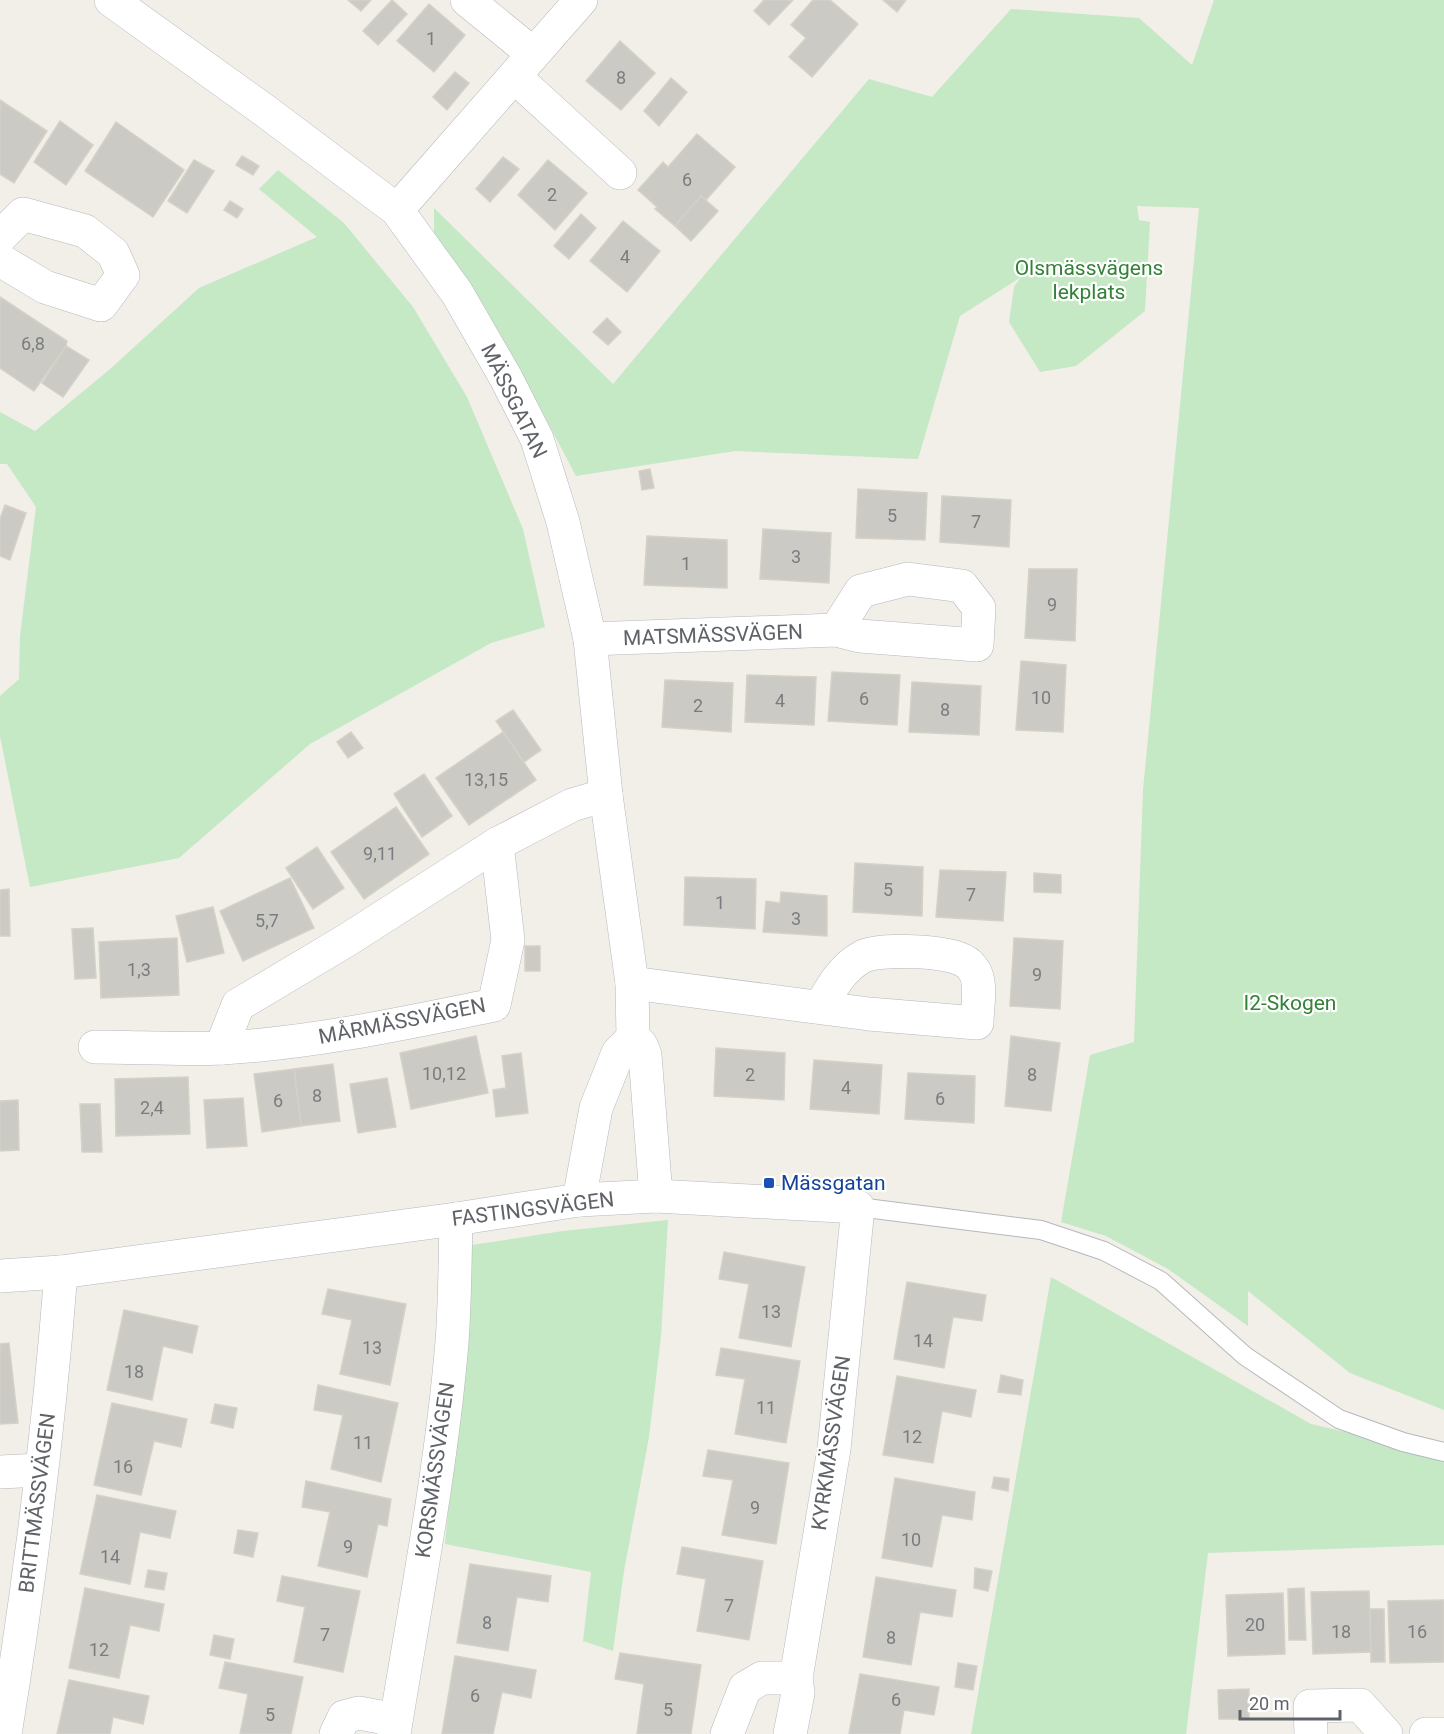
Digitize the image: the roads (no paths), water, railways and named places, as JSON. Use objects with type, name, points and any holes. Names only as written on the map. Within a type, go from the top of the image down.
[{"type":"street","name":"MÄSSGATAN","points":[[111,0],[268,113],[397,210],[457,293],[506,378],[537,439],[563,522],[590,639],[606,795],[632,983],[633,1038],[641,1045],[645,1055],[656,1196]]},
{"type":"street","points":[[467,0],[620,172]]},
{"type":"street","points":[[397,210],[580,0]]},
{"type":"street","points":[[0,237],[23,214],[85,231],[113,253],[123,275],[100,305],[45,287],[0,260]]},
{"type":"street","name":"MATSMÄSSVÄGEN","points":[[590,639],[836,630]]},
{"type":"street","points":[[221,1048],[238,1005],[347,940],[497,844],[572,805],[606,795]]},
{"type":"street","name":"MÅRMÄSSVÄGEN","points":[[95,1047],[221,1048],[283,1042],[388,1027],[494,1005],[508,940],[497,844]]},
{"type":"street","points":[[632,983],[821,1006]]},
{"type":"street","points":[[579,1200],[596,1108],[618,1053],[633,1038]]},
{"type":"street","name":"FASTINGSVÄGEN","points":[[0,1276],[61,1272],[456,1219],[579,1200],[656,1196],[858,1207]]},
{"type":"street","name":"KYRKMÄSSVÄGEN","points":[[790,1734],[798,1693],[796,1678],[834,1449],[858,1207]]},
{"type":"street","name":"KORSMÄSSVÄGEN","points":[[336,1734],[344,1717],[359,1713],[395,1727],[432,1501],[448,1379],[452,1341],[456,1219]]},
{"type":"street","name":"BRITTMÄSSVÄGEN","points":[[5,1734],[31,1567],[61,1272]]},
{"type":"street","points":[[0,1472],[40,1470]]},
{"type":"street","points":[[727,1734],[745,1688],[762,1678],[796,1678]]},
{"type":"street","points":[[1311,1734],[1310,1706],[1359,1706],[1386,1734]]},
{"type":"street","points":[[1426,1734],[1444,1734]]},
{"type":"lane","name":"FASTINGSVÄGEN","points":[[858,1207],[1041,1230],[1104,1251],[1161,1281],[1245,1356],[1339,1419],[1403,1442],[1444,1452]]},
{"type":"place","name":"Mässgatan","points":[[769,1183]]},
{"type":"park label","name":"Olsmässvägens lekplats","points":[[1089,280]]},
{"type":"park label","name":"I2-Skogen","points":[[1290,1003]]}]
